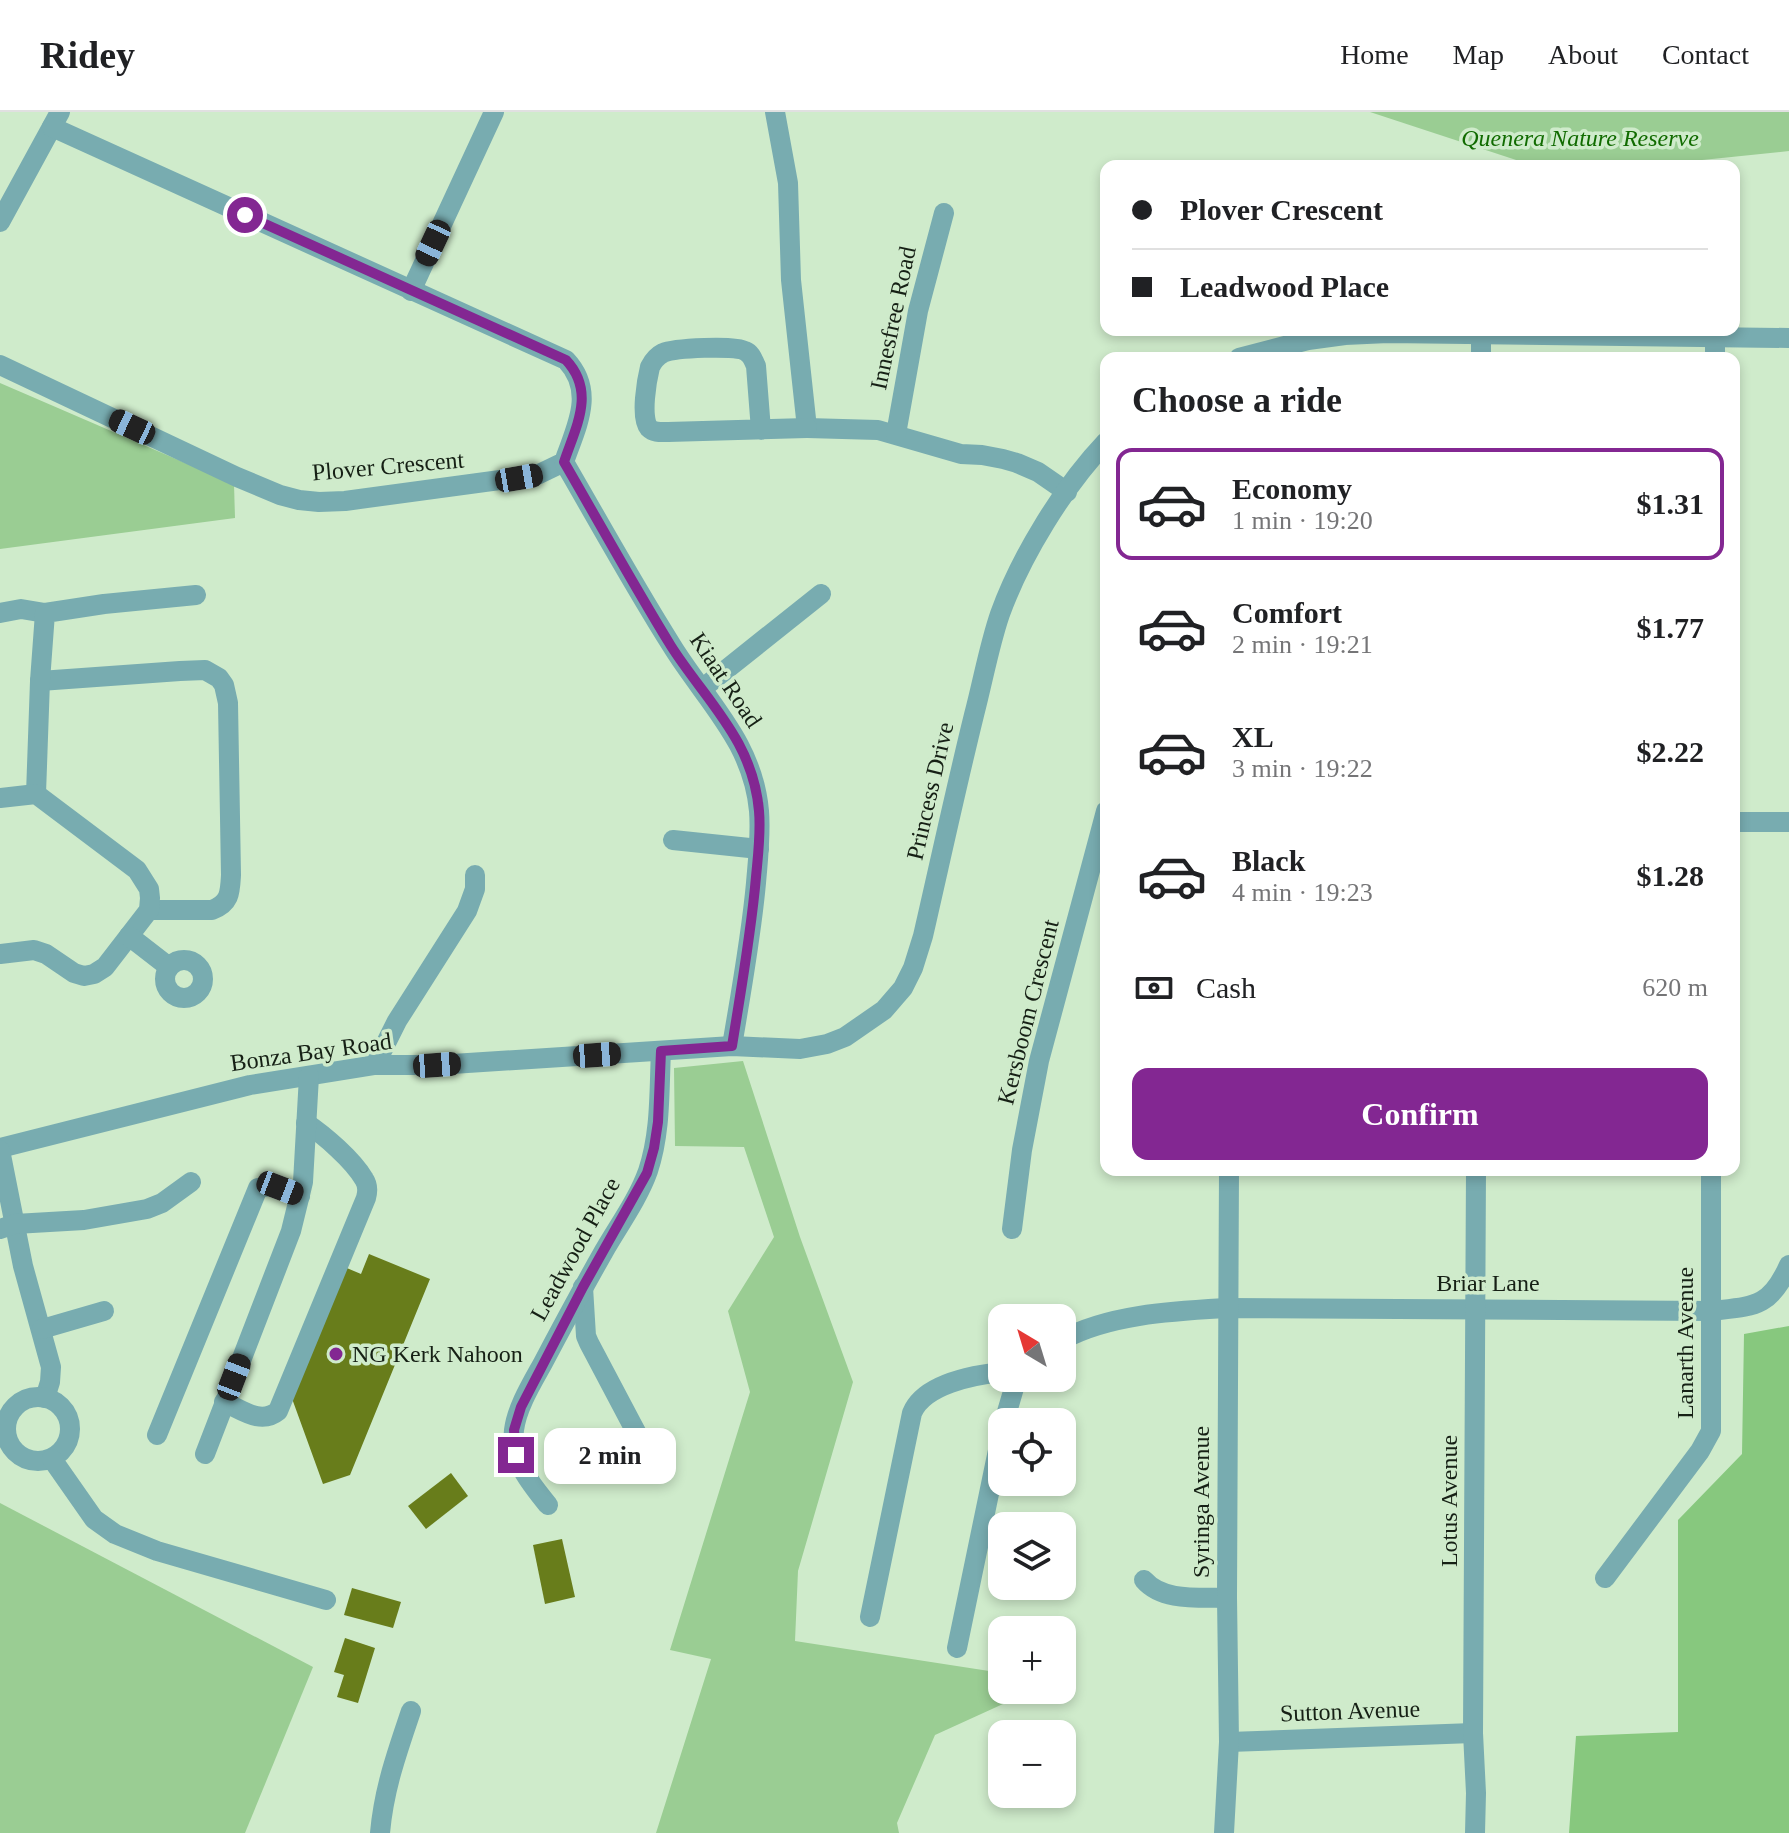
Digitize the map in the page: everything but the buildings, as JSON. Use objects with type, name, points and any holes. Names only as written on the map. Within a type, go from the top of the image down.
[{"type":"street","points":[[411,291],[494,112]]},
{"type":"street","points":[[775,112],[788,183],[791,280],[807,428]]},
{"type":"street","points":[[0,222],[56,120],[411,291],[566,360],[577,372],[583,397],[564,462]]},
{"type":"street","name":"Innesfree Road","points":[[896,434],[918,311],[944,213]]},
{"type":"street","points":[[1262,352],[1338,336]]},
{"type":"street","points":[[1542,336],[1789,338]]},
{"type":"street","points":[[1715,336],[1715,352]]},
{"type":"street","points":[[761,430],[756,366],[745,350],[674,349],[654,360],[650,367],[644,418],[650,430],[657,432],[761,430],[807,428],[878,430],[961,454],[1017,463],[1038,472],[1067,492]]},
{"type":"street","name":"Plover Crescent","points":[[0,365],[237,477],[299,500],[345,501],[519,478],[537,475],[564,462]]},
{"type":"street","name":"Princess Drive","points":[[732,1046],[800,1049],[827,1044],[845,1037],[872,1019],[903,988],[923,936],[1000,613],[1048,519],[1100,448]]},
{"type":"street","name":"Kiaat Road","points":[[564,462],[674,650],[731,728],[756,790],[759,849],[752,921],[732,1046]]},
{"type":"street","points":[[703,688],[821,594]]},
{"type":"street","points":[[0,613],[21,609],[45,613],[196,595]]},
{"type":"street","points":[[36,794],[45,613]]},
{"type":"street","points":[[40,681],[205,670],[224,685],[228,703],[229,894],[222,906],[212,910],[149,910]]},
{"type":"street","points":[[0,798],[36,794],[137,870],[149,889],[150,898],[149,910],[105,967],[94,974],[84,976],[74,973],[46,954],[34,950],[0,954]]},
{"type":"street","points":[[1740,822],[1789,822]]},
{"type":"street","name":"Kersboom Crescent","points":[[1012,1229],[1022,1150],[1039,1061],[1100,833]]},
{"type":"street","points":[[673,840],[759,849]]},
{"type":"street","points":[[375,1065],[397,1021],[467,911],[475,889],[475,875]]},
{"type":"street","points":[[129,936],[169,967]]},
{"type":"street","name":"Bonza Bay Road","points":[[0,1149],[250,1085],[375,1065],[437,1065],[732,1046]]},
{"type":"street","name":"Leadwood Place","points":[[548,1505],[527,1480],[516,1455],[514,1430],[521,1407],[583,1287],[647,1173],[658,1122],[661,1051]]},
{"type":"street","points":[[205,1454],[291,1231],[303,1182],[309,1076]]},
{"type":"street","points":[[224,1402],[259,1417],[271,1417],[278,1411],[366,1198],[368,1191],[364,1178],[321,1133],[306,1123]]},
{"type":"street","points":[[0,1149],[6,1182],[7,1226],[23,1266],[51,1367],[45,1398]]},
{"type":"street","name":"Syringa Avenue","points":[[1224,1833],[1229,1742],[1229,1176]]},
{"type":"street","name":"Lotus Avenue","points":[[1475,1833],[1476,1176]]},
{"type":"street","name":"Lanarth Avenue","points":[[1605,1578],[1700,1451],[1711,1431],[1711,1176]]},
{"type":"street","points":[[7,1226],[84,1220],[147,1209],[162,1203],[191,1182]]},
{"type":"street","points":[[157,1435],[258,1188],[270,1186],[300,1196]]},
{"type":"street","name":"Briar Lane","points":[[1076,1335],[1125,1319],[1165,1312],[1227,1308],[1711,1311],[1749,1307],[1770,1297],[1789,1265]]},
{"type":"street","points":[[583,1287],[586,1336],[645,1449]]},
{"type":"street","points":[[42,1329],[104,1311]]},
{"type":"street","points":[[870,1617],[916,1403],[947,1385],[988,1374]]},
{"type":"street","points":[[28,1398],[45,1398],[58,1404],[70,1422],[67,1443],[52,1459],[31,1461],[21,1457],[7,1441],[5,1431],[11,1411],[28,1398]]},
{"type":"street","points":[[52,1459],[94,1519],[115,1534],[157,1551],[326,1600]]},
{"type":"street","points":[[957,1648],[989,1496]]},
{"type":"street","points":[[1144,1580],[1151,1588],[1174,1596],[1227,1598]]},
{"type":"street","points":[[380,1833],[383,1802],[411,1711]]},
{"type":"street","name":"Sutton Avenue","points":[[1229,1742],[1473,1733]]},
{"type":"green space","name":"Quenera Nature Reserve","points":[[1370,112],[1789,112],[1789,151],[1702,160],[1516,160]]},
{"type":"green space","points":[[0,383],[234,484],[235,518],[0,549]]},
{"type":"green space","points":[[743,1061],[800,1237],[853,1382],[798,1571],[795,1641],[988,1671],[988,1704],[1003,1704],[935,1735],[897,1823],[899,1833],[656,1833],[711,1659],[670,1650],[750,1392],[728,1311],[774,1237],[744,1147],[675,1146],[674,1068]]},
{"type":"green space","points":[[1789,1326],[1789,1833],[1569,1833],[1576,1736],[1678,1732],[1678,1520],[1742,1454],[1744,1334]]},
{"type":"green space","points":[[0,1503],[313,1667],[245,1833],[0,1833]]},
{"type":"place","name":"NG Kerk Nahoon","points":[[336,1354]]},
{"type":"route","points":[[245,215],[566,360],[577,372],[583,397],[564,462],[674,650],[731,728],[756,790],[759,849],[752,921],[732,1046],[661,1051],[658,1122],[647,1173],[521,1407],[514,1430],[516,1455]]}]
